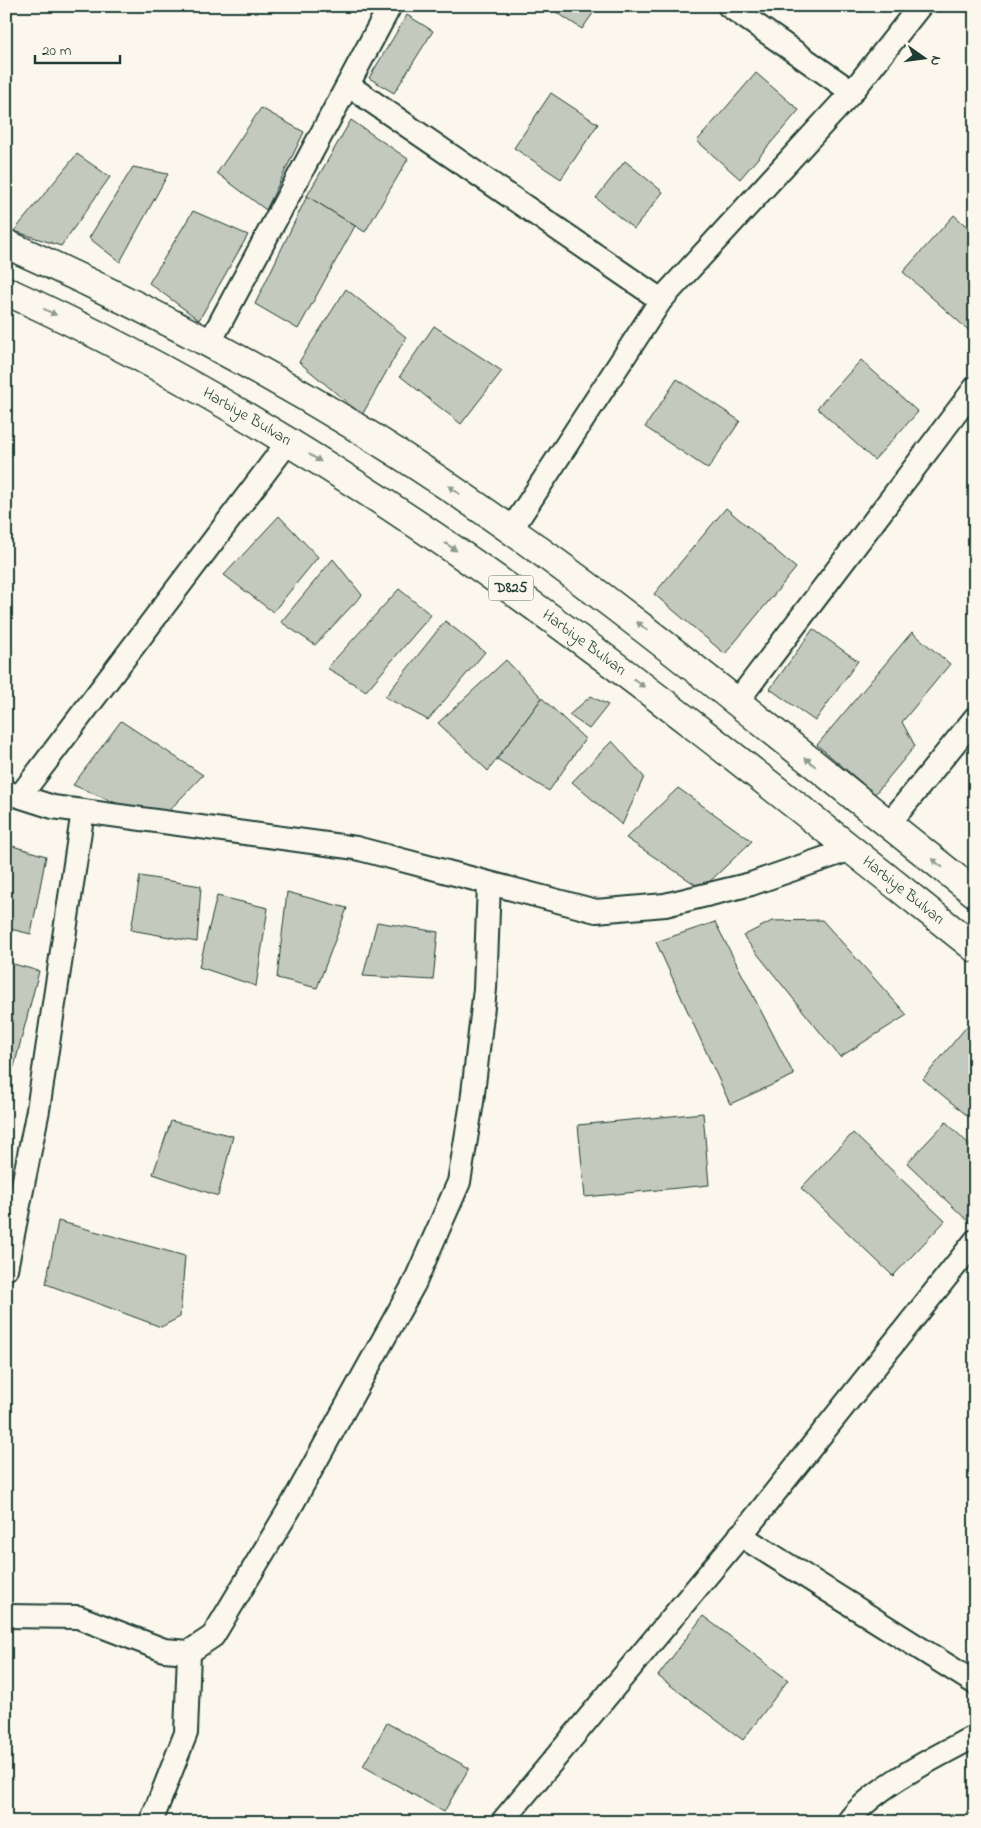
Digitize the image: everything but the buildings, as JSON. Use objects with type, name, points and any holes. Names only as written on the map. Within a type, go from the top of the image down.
[{"type":"main road","name":"D825","points":[[6,244],[210,342],[366,433],[511,530],[628,615],[975,893]]},
{"type":"main road","name":"Harbiye Bulvarı","points":[[6,291],[155,364],[288,442],[373,495],[482,568],[560,624],[851,849],[975,948]]},
{"type":"street","points":[[729,6],[852,92]]},
{"type":"street","points":[[511,530],[661,300],[852,92],[920,6]]},
{"type":"street","points":[[210,342],[348,85],[386,8]]},
{"type":"street","points":[[348,85],[661,300]]},
{"type":"street","points":[[736,703],[975,388]]},
{"type":"street","points":[[288,442],[13,794],[53,807],[356,848],[596,911],[665,905],[751,884],[851,849]]},
{"type":"street","points":[[888,825],[975,718]]},
{"type":"street","points":[[6,1269],[38,1110],[83,810]]},
{"type":"street","points":[[6,1616],[78,1617],[164,1650],[189,1652],[213,1636],[290,1508],[414,1284],[459,1182],[472,1102],[485,989],[488,884]]},
{"type":"street","points":[[502,1822],[740,1535],[975,1241]]},
{"type":"street","points":[[740,1535],[975,1683]]},
{"type":"street","points":[[151,1822],[186,1733],[189,1652]]},
{"type":"street","points":[[848,1822],[858,1807],[922,1765],[975,1736]]}]
